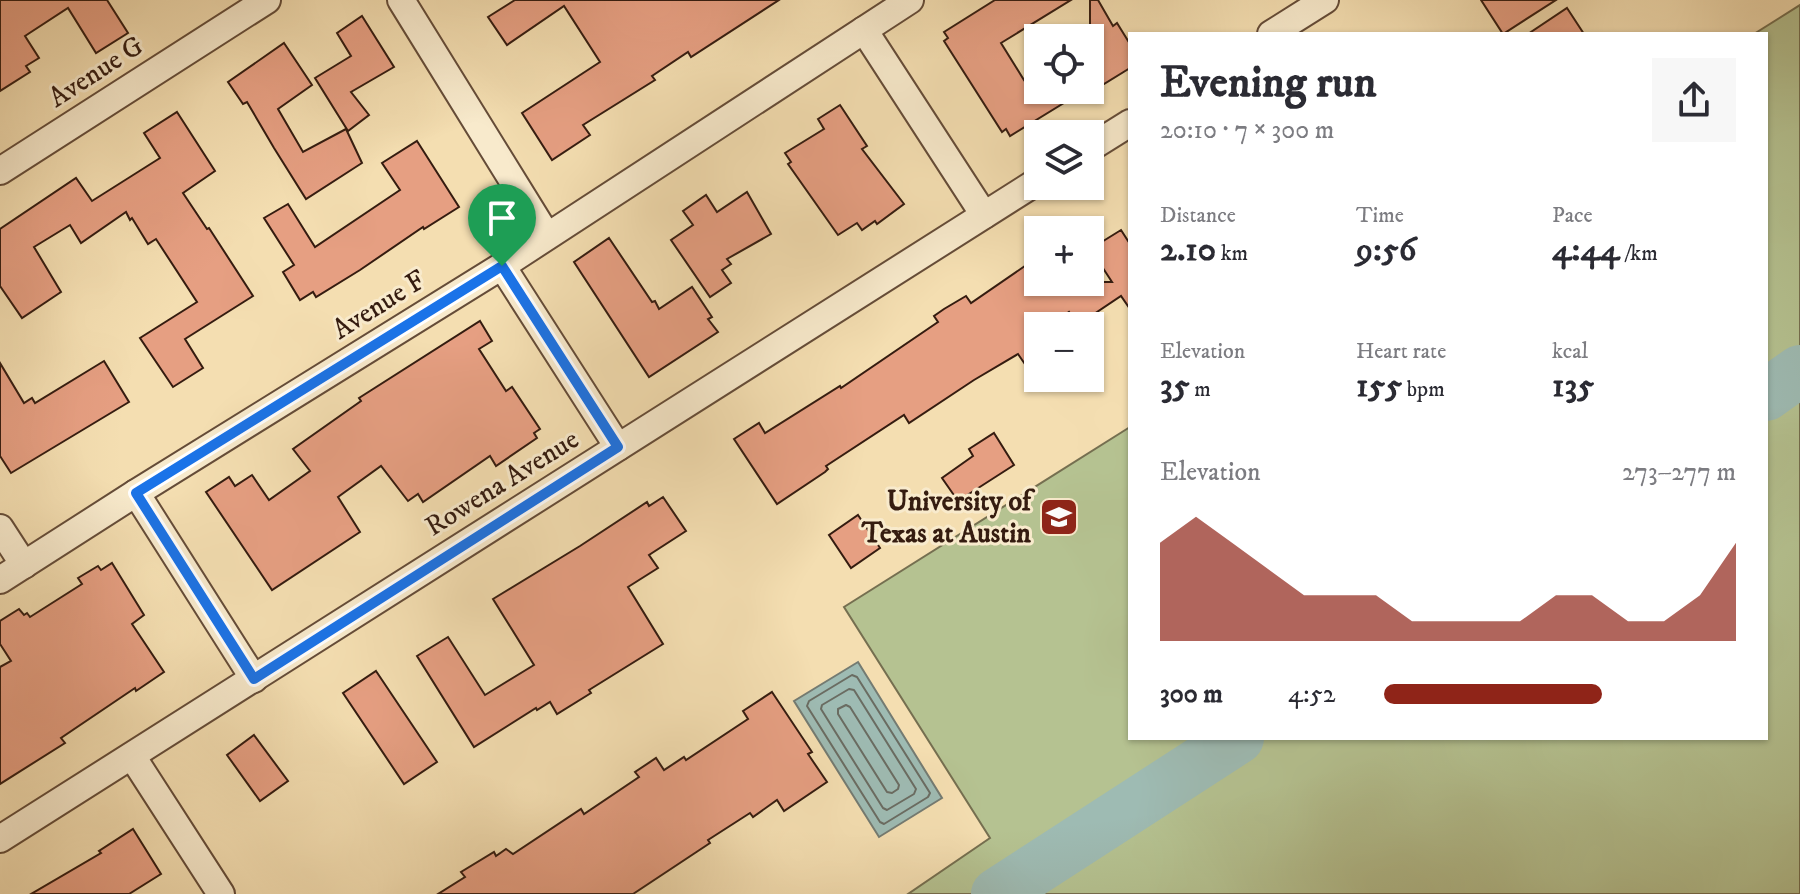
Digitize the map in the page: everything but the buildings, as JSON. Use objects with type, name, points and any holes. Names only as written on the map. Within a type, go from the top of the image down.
[{"type":"street","name":"Avenue G","points":[[0,171],[267,0]]},
{"type":"street","points":[[401,0],[547,236]]},
{"type":"street","name":"Avenue F","points":[[0,580],[502,266],[910,0]]},
{"type":"street","points":[[1274,32],[1325,0]]},
{"type":"street","points":[[864,30],[984,215]]},
{"type":"street","points":[[1104,139],[1128,124]]},
{"type":"street","name":"Rowena Avenue","points":[[0,839],[1024,190]]},
{"type":"street","points":[[502,266],[618,447]]},
{"type":"street","points":[[136,493],[254,679]]},
{"type":"street","points":[[0,528],[24,565]]},
{"type":"street","points":[[132,756],[221,894]]},
{"type":"green space","name":"University of Texas at Austin","points":[[1800,5],[1800,894],[908,894],[990,838],[844,607],[1128,428],[1128,740],[1768,740],[1768,32],[1757,32]]},
{"type":"water","points":[[858,662],[942,798],[879,837],[794,701]]},
{"type":"waterway","points":[[1768,394],[1800,371]]},
{"type":"waterway","points":[[997,894],[1235,740]]},
{"type":"place","name":"University of Texas at Austin","points":[[1059,517]]},
{"type":"route","points":[[502,266],[618,447],[254,679],[136,493],[502,266]]}]
